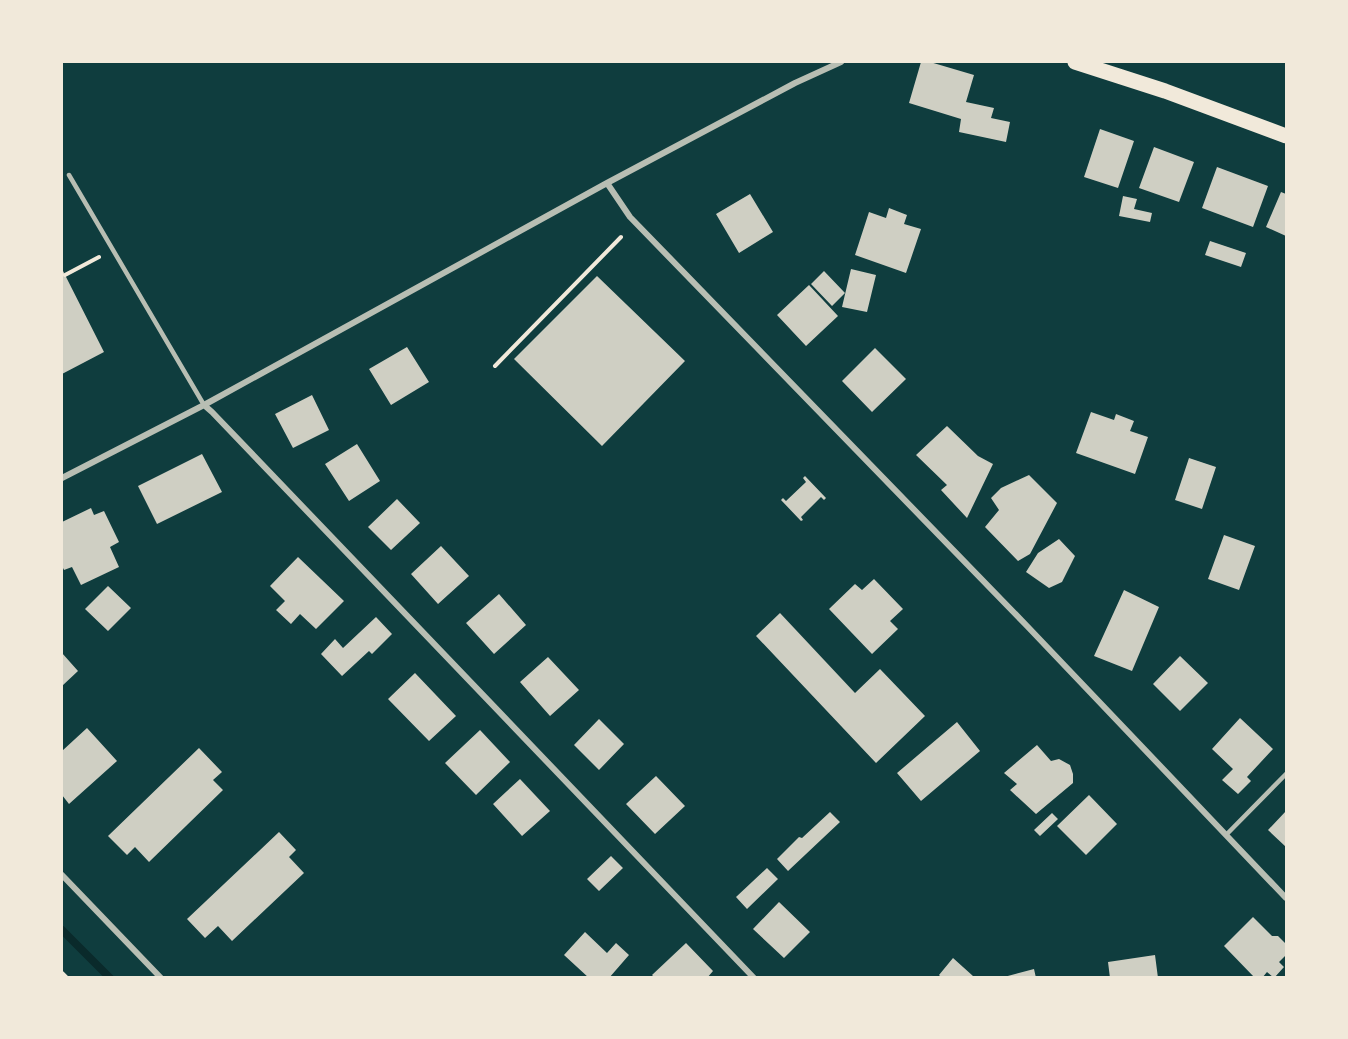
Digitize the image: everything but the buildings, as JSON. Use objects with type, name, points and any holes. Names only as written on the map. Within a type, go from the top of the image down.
[{"type":"main road","points":[[1075,62],[1165,91],[1287,136]]},
{"type":"street","points":[[62,478],[204,405],[607,183],[795,83],[841,62]]},
{"type":"street","points":[[607,183],[630,217],[1011,609],[1287,898]]},
{"type":"street","points":[[204,405],[754,978]]},
{"type":"street","points":[[62,875],[161,978]]},
{"type":"lane","points":[[69,175],[204,405]]},
{"type":"lane","points":[[1226,835],[1287,774]]},
{"type":"path","points":[[495,366],[621,237]]},
{"type":"path","points":[[65,275],[113,249]]},
{"type":"path","points":[[62,973],[67,978]]},
{"type":"waterway","points":[[62,930],[110,978]]}]
